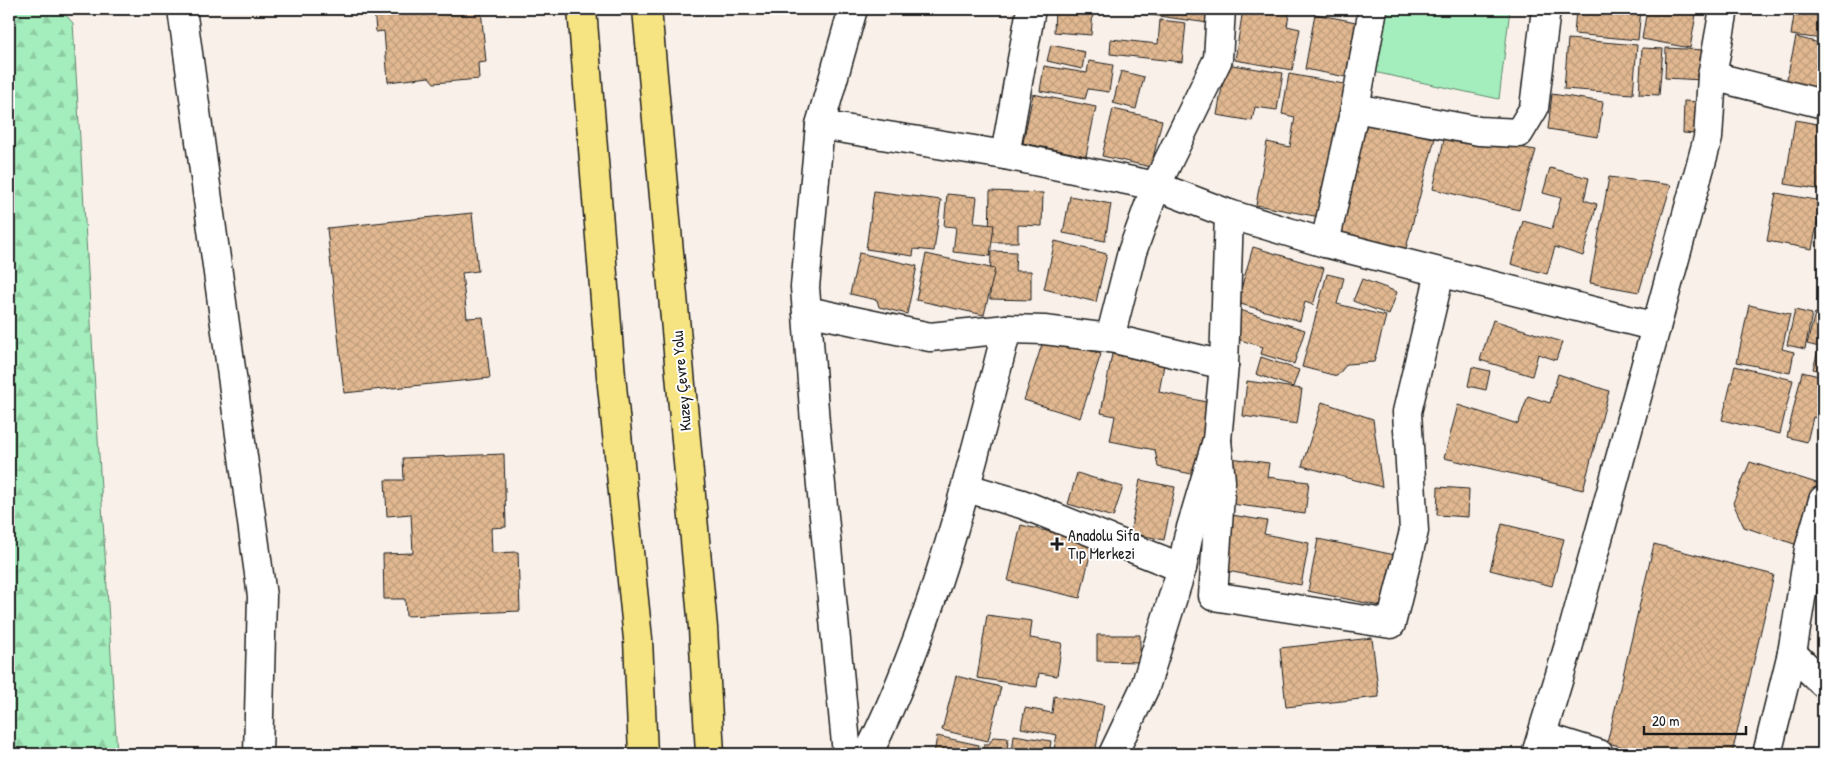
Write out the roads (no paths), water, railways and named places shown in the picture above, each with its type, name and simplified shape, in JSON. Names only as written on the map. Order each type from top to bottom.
[{"type":"main road","points":[[582,9],[611,376],[638,639],[643,754]]},
{"type":"main road","name":"Kuzey Çevre Yolu","points":[[647,9],[703,628],[710,754]]},
{"type":"street","points":[[182,9],[262,596],[258,754]]},
{"type":"street","points":[[847,754],[816,433],[805,286],[820,125],[853,9]]},
{"type":"street","points":[[1005,155],[1031,9]]},
{"type":"street","points":[[1110,338],[1132,252],[1156,186],[1218,59],[1221,9]]},
{"type":"street","points":[[1325,243],[1355,108],[1373,9]]},
{"type":"street","points":[[1355,108],[1479,131],[1519,133],[1534,108],[1546,9]]},
{"type":"street","points":[[1599,754],[1539,745],[1708,138],[1712,76],[1724,9]]},
{"type":"street","points":[[1712,76],[1823,104]]},
{"type":"street","points":[[820,125],[1005,155],[1156,186],[1229,214],[1325,243],[1656,327]]},
{"type":"street","points":[[1229,214],[1224,365],[1217,440],[1221,480],[1213,596],[1391,624],[1414,530],[1407,412],[1440,273]]},
{"type":"street","points":[[807,311],[930,337],[1007,329],[1044,330],[1110,338],[1224,365]]},
{"type":"street","points":[[868,754],[891,708],[945,560],[966,488],[1007,329]]},
{"type":"street","points":[[1113,754],[1145,687],[1182,568],[1188,538],[1217,440]]},
{"type":"street","points":[[966,488],[1022,504],[1182,568]]},
{"type":"street","points":[[1767,754],[1792,653],[1809,549],[1823,500]]},
{"type":"street","points":[[1792,653],[1823,683]]},
{"type":"place","name":"Anadolu Sifa Tıp Merkezi","points":[[1057,544]]}]
